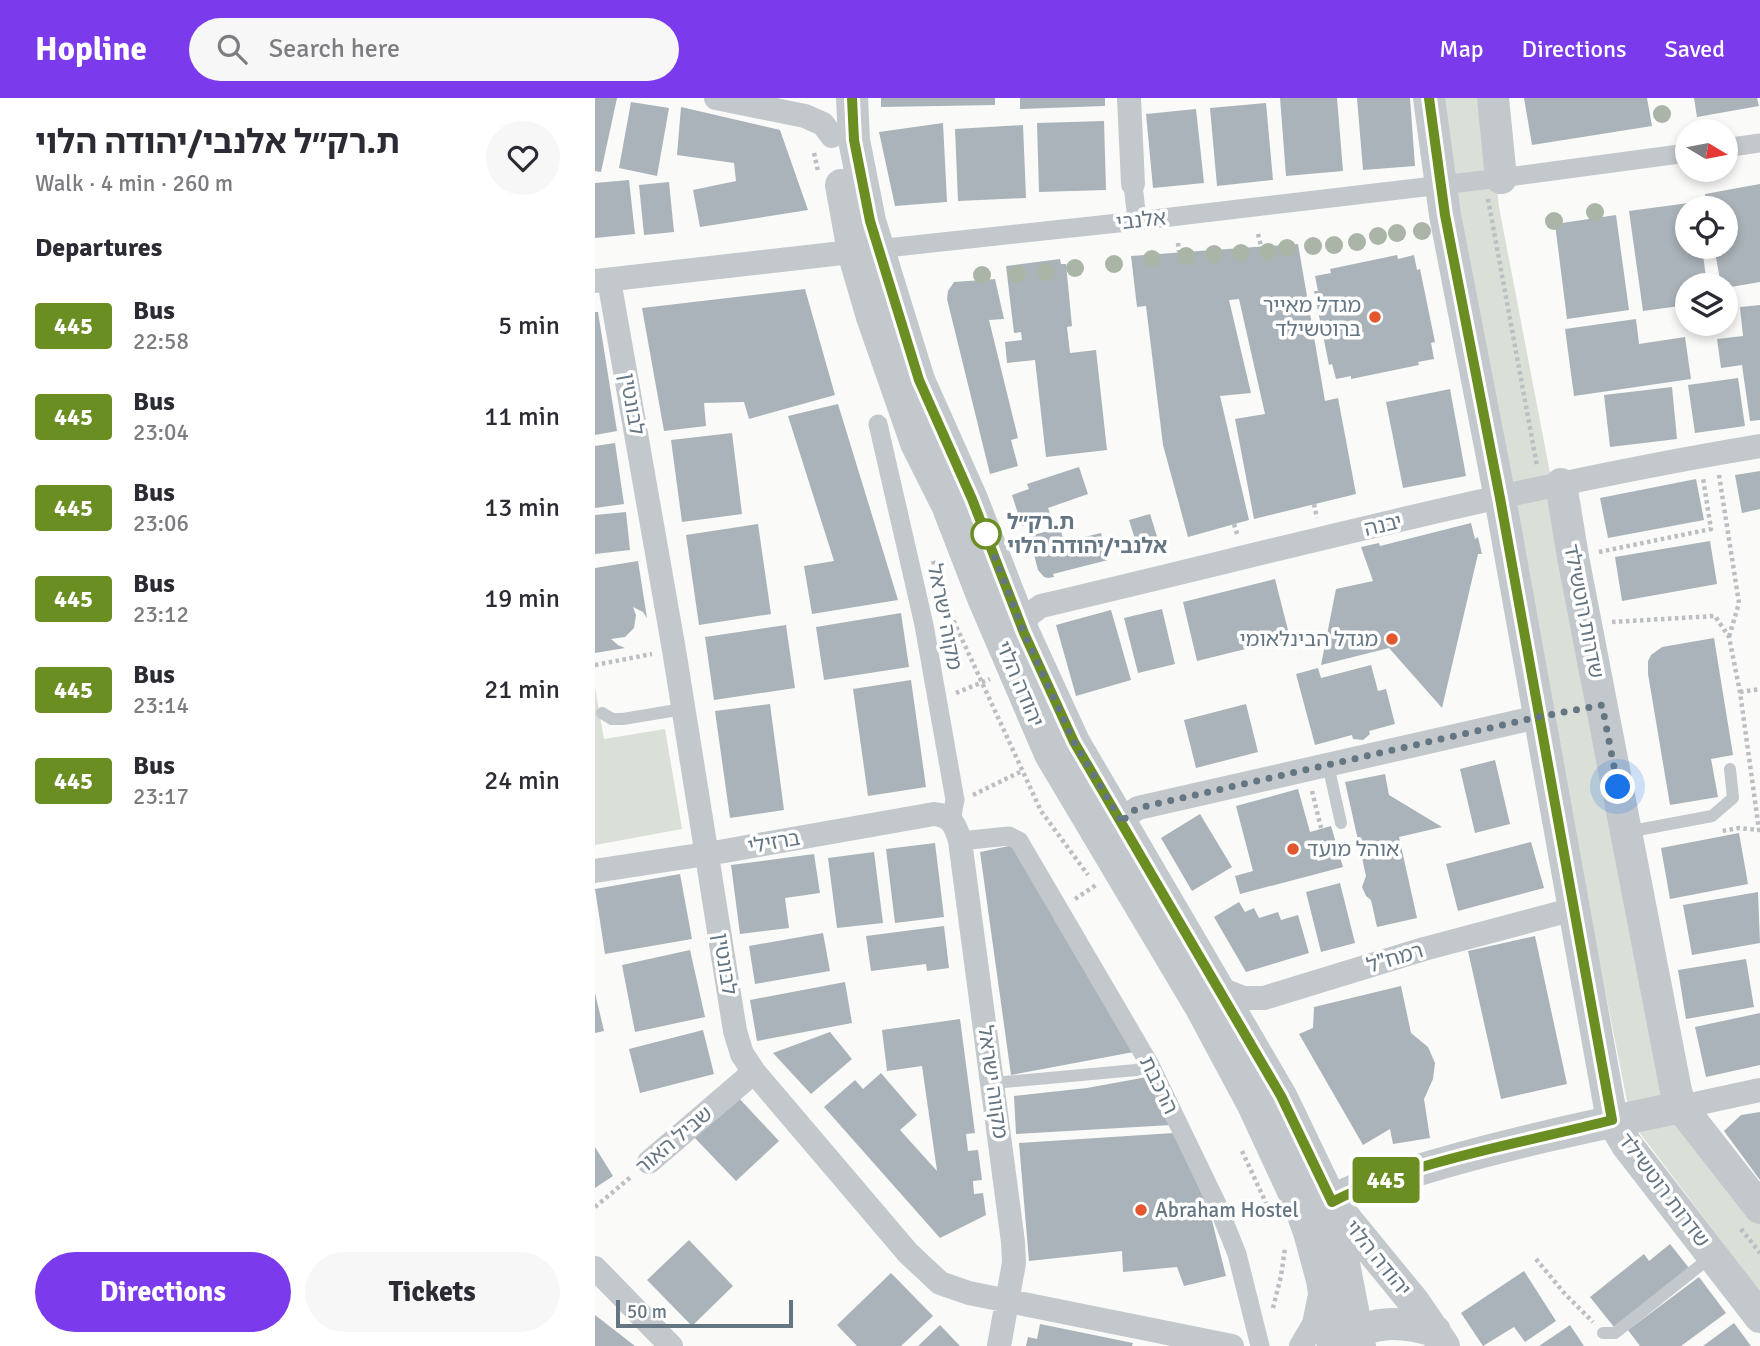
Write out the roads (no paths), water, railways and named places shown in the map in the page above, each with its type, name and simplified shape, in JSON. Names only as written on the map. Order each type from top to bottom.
[{"type":"street","points":[[716,98],[805,116],[823,124],[832,136]]},
{"type":"street","name":"יהודה הלוי","points":[[830,98],[832,136],[865,250],[972,499],[1024,633],[1074,742],[1281,1096],[1332,1202],[1440,1338]]},
{"type":"street","name":"יהודה הלוי","points":[[852,98],[872,317],[916,443],[947,505],[982,598],[1050,754],[1219,1041],[1253,1105],[1309,1231]]},
{"type":"street","points":[[1129,98],[1137,221]]},
{"type":"street","name":"שדרות רוטשילד","points":[[1429,98],[1441,185],[1612,1120],[1627,1145],[1760,1317]]},
{"type":"street","points":[[1493,98],[1501,178]]},
{"type":"street","points":[[1738,146],[1760,143]]},
{"type":"street","name":"אלנבי","points":[[602,280],[1137,221],[1675,155]]},
{"type":"street","name":"לבונטין","points":[[602,280],[674,650],[735,1031],[742,1054],[754,1072],[908,1253],[940,1283],[955,1289],[1232,1346]]},
{"type":"street","name":"מקוה ישראל","points":[[878,424],[924,625],[955,800],[956,831]]},
{"type":"street","name":"יבנה","points":[[1024,633],[1027,616],[1041,606],[1561,484],[1760,446]]},
{"type":"street","name":"שדרות רוטשילד","points":[[1561,484],[1626,832],[1687,1100],[1760,1208]]},
{"type":"street","points":[[1123,824],[1126,816],[1138,808],[1538,717]]},
{"type":"street","name":"ברזילי","points":[[595,871],[934,814],[941,814],[956,831],[1009,836],[1020,841]]},
{"type":"street","name":"מקווה ישראל","points":[[956,831],[1013,1242],[1014,1263],[999,1346]]},
{"type":"street","name":"הרכבת","points":[[1020,841],[1150,1065],[1217,1204],[1237,1254],[1260,1346]]},
{"type":"street","name":"רמח\"ל","points":[[1218,988],[1243,998],[1264,998],[1424,949],[1574,909]]},
{"type":"street","name":"שביל האור","points":[[649,1162],[754,1072]]},
{"type":"street","points":[[1349,1342],[1322,1280],[1309,1231],[1321,1211],[1332,1202],[1371,1184],[1462,1157],[1687,1100],[1760,1090]]},
{"type":"street","points":[[1332,1202],[1349,1342]]},
{"type":"street","points":[[595,1268],[671,1346]]},
{"type":"street","points":[[1301,1346],[1314,1324],[1322,1280]]},
{"type":"street","points":[[1349,1342],[1370,1326],[1394,1324],[1419,1326],[1440,1338]]},
{"type":"lane","points":[[602,713],[612,719],[623,719],[683,709]]},
{"type":"lane","points":[[1317,767],[1341,823]]},
{"type":"lane","points":[[1626,832],[1712,816],[1733,798],[1730,769]]},
{"type":"lane","points":[[993,1083],[1136,1070],[1150,1065]]},
{"type":"lane","points":[[1603,1333],[1615,1333],[1713,1256]]},
{"type":"place","name":"מגדל מאייר ברוטשילד","points":[[1375,317]]},
{"type":"place","name":"ת.רק״ל אלנבי/יהודה הלוי","points":[[986,534]]},
{"type":"place","name":"מגדל הבינלאומי","points":[[1392,639]]},
{"type":"place","name":"אוהל מועד","points":[[1293,849]]},
{"type":"place","name":"Abraham Hostel","points":[[1141,1210]]}]
